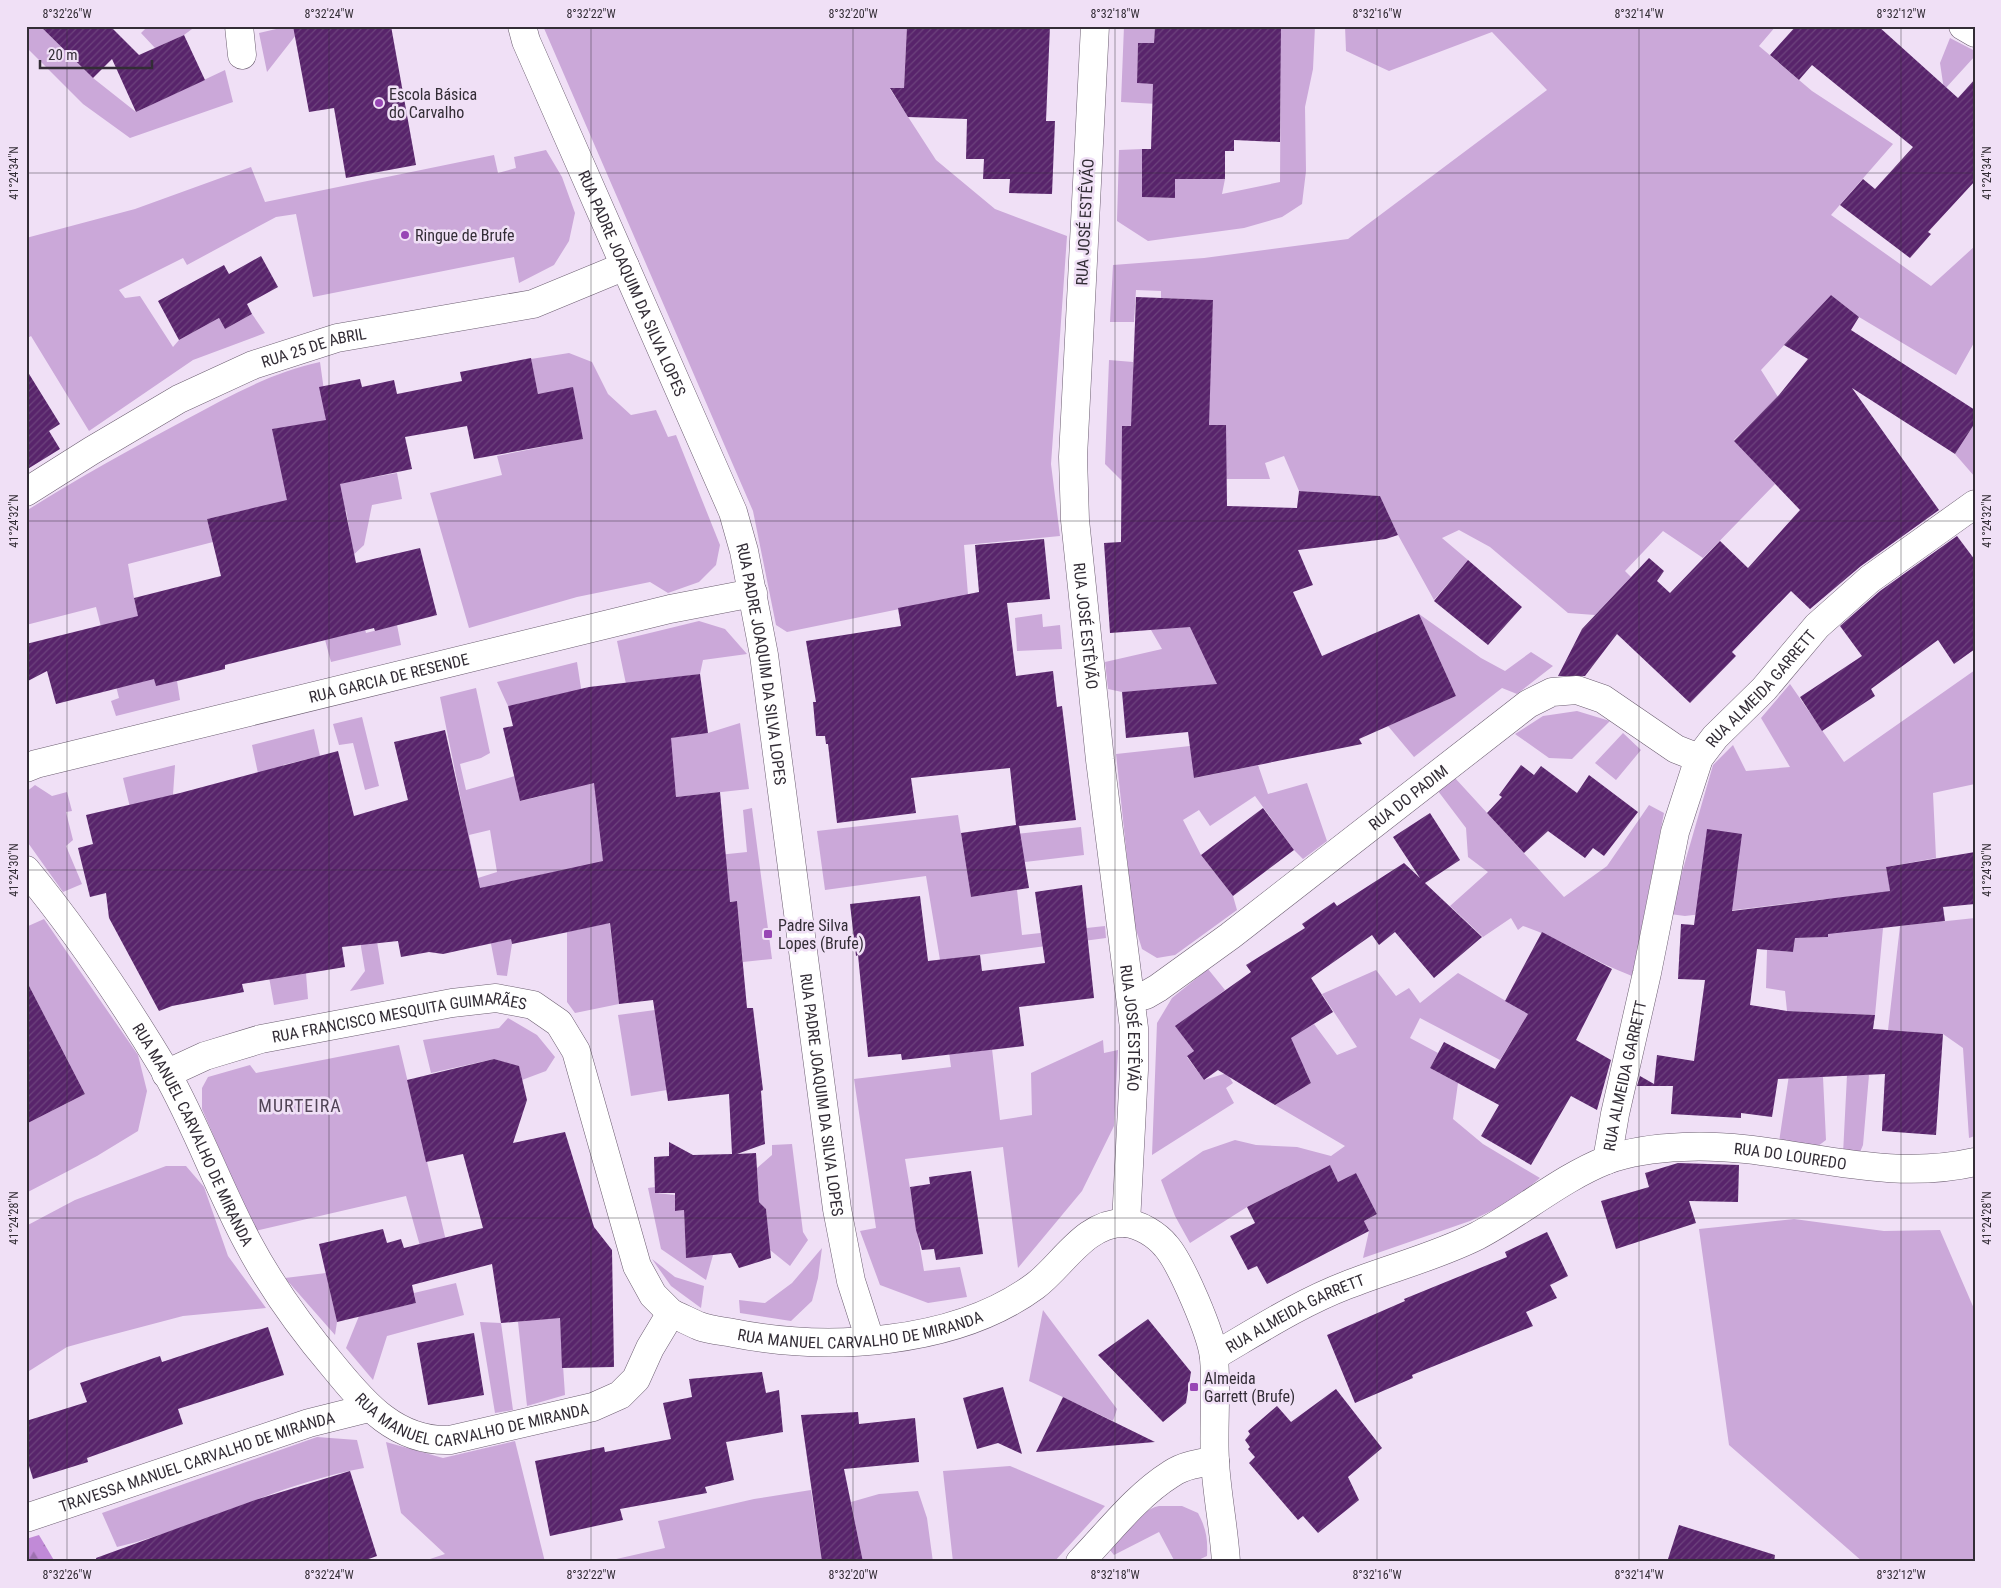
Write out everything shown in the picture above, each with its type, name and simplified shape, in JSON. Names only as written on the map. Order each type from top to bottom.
[{"type":"street","points":[[239,26],[242,55]]},
{"type":"street","name":"RUA PADRE JOAQUIM DA SILVA LOPES","points":[[522,26],[526,41],[733,512],[744,551],[765,664],[837,1209],[851,1281],[870,1340]]},
{"type":"street","name":"RUA JOSÉ ESTÊVÃO","points":[[1094,26],[1073,458],[1076,520],[1100,760],[1131,999],[1134,1070],[1126,1223]]},
{"type":"street","points":[[1962,26],[1975,33]]},
{"type":"street","name":"RUA 25 DE ABRIL","points":[[26,492],[90,451],[179,399],[253,365],[337,338],[533,304],[624,266]]},
{"type":"street","name":"RUA ALMEIDA GARRETT","points":[[1226,1562],[1215,1461],[1214,1356],[1319,1297],[1476,1236],[1582,1172],[1607,1160],[1615,1114],[1647,972],[1675,832],[1699,758],[1715,737],[1764,689],[1816,626],[1870,579],[1975,504]]},
{"type":"street","name":"RUA GARCIA DE RESENDE","points":[[26,768],[670,609],[753,593]]},
{"type":"street","name":"RUA DO PADIM","points":[[1131,999],[1146,995],[1158,988],[1198,959],[1528,704],[1552,692],[1577,690],[1603,699],[1676,750],[1699,758]]},
{"type":"street","name":"RUA MANUEL CARVALHO DE MIRANDA","points":[[26,870],[123,1002],[191,1120],[247,1242],[296,1322],[369,1408],[410,1435],[430,1440],[450,1440],[593,1407],[620,1395],[636,1378],[650,1348],[671,1313],[700,1326],[765,1340],[870,1340],[905,1337],[967,1322],[1006,1304],[1036,1286],[1083,1240],[1105,1227],[1126,1223]]},
{"type":"street","name":"RUA FRANCISCO MESQUITA GUIMARÃES","points":[[166,1074],[205,1056],[261,1039],[452,1003],[496,998],[533,1005],[559,1023],[576,1052],[637,1266],[653,1295],[671,1313]]},
{"type":"street","name":"RUA DO LOUREDO","points":[[1607,1160],[1632,1153],[1658,1149],[1708,1146],[1743,1147],[1859,1167],[1905,1170],[1953,1167],[1975,1162]]},
{"type":"street","points":[[1126,1223],[1145,1229],[1166,1246],[1180,1269],[1200,1313],[1214,1356]]},
{"type":"street","name":"TRAVESSA MANUEL CARVALHO DE MIRANDA","points":[[26,1518],[309,1423],[369,1408]]},
{"type":"street","points":[[1080,1562],[1145,1494],[1172,1473],[1195,1464],[1215,1461]]},
{"type":"shaded area","points":[[26,26],[40,26],[93,78],[136,112],[225,70],[233,102],[130,138],[83,104],[26,47]]},
{"type":"shaded area","points":[[148,26],[196,26],[184,35],[155,48],[141,33]]},
{"type":"shaded area","points":[[289,26],[303,26],[267,72],[259,33]]},
{"type":"shaded area","points":[[543,26],[907,26],[904,88],[890,89],[936,160],[995,209],[1067,236],[1051,464],[1060,536],[964,545],[968,595],[787,632],[776,625],[753,511]]},
{"type":"shaded area","points":[[1124,26],[1155,26],[1154,43],[1138,44],[1137,83],[1242,86],[1248,109],[1121,102]]},
{"type":"shaded area","points":[[1281,26],[1315,26],[1313,69],[1305,107],[1306,171],[1302,204],[1282,217],[1244,228],[1148,241],[1117,221],[1119,150],[1142,149],[1142,197],[1175,198],[1175,179],[1225,179],[1222,194],[1280,182]]},
{"type":"shaded area","points":[[1345,26],[1776,26],[1759,46],[1812,91],[1893,144],[1831,215],[1931,286],[1975,246],[1975,341],[1956,375],[1859,317],[1831,295],[1761,370],[1778,397],[1734,440],[1775,484],[1703,558],[1663,531],[1625,571],[1631,577],[1595,615],[1568,613],[1490,547],[1459,530],[1442,538],[1468,560],[1434,600],[1398,535],[1380,496],[1299,491],[1284,456],[1265,463],[1270,479],[1226,479],[1226,425],[1122,426],[1122,481],[1105,464],[1109,360],[1133,362],[1133,374],[1210,377],[1213,300],[1161,298],[1161,291],[1136,290],[1134,322],[1110,322],[1113,265],[1204,258],[1348,239],[1547,90],[1492,32],[1389,71],[1346,51]]},
{"type":"shaded area","points":[[1950,38],[1975,51],[1975,56],[1944,90],[1940,63]]},
{"type":"shaded area","points":[[546,150],[562,177],[575,213],[569,241],[554,265],[519,283],[514,257],[313,297],[296,214],[276,217],[187,265],[183,258],[119,290],[125,298],[140,296],[173,347],[179,340],[219,318],[225,329],[252,314],[265,333],[193,360],[89,431],[31,336],[26,339],[26,238],[135,209],[251,167],[265,202],[494,155],[498,173],[516,168],[514,157]]},
{"type":"shaded area","points":[[569,353],[592,362],[608,394],[631,415],[656,410],[668,437],[676,435],[720,545],[716,565],[699,582],[668,593],[650,582],[577,597],[469,628],[430,493],[502,475],[497,456],[582,439],[573,388],[538,394],[531,359]]},
{"type":"shaded area","points":[[320,362],[337,484],[397,473],[402,499],[372,505],[364,545],[348,560],[366,633],[397,625],[401,645],[331,662],[301,551],[246,510],[207,519],[213,542],[128,564],[134,598],[156,685],[177,681],[180,700],[116,716],[111,701],[119,698],[96,607],[26,625],[26,511],[105,464],[217,403],[251,386],[302,366]],"holes":[[[346,510],[350,533],[328,540],[322,515]]]},
{"type":"shaded area","points":[[1975,423],[1975,477],[1955,454]]},
{"type":"shaded area","points":[[1042,614],[1043,627],[1060,625],[1062,649],[1017,651],[1015,618]]},
{"type":"shaded area","points":[[1419,614],[1481,658],[1505,671],[1531,652],[1553,666],[1517,694],[1502,688],[1414,757],[1388,726],[1456,696]]},
{"type":"shaded area","points":[[699,621],[725,629],[747,654],[703,660],[700,674],[626,684],[617,641]]},
{"type":"shaded area","points":[[1188,621],[1260,666],[1214,688],[1122,692],[1108,689],[1105,662],[1162,649],[1151,630]]},
{"type":"shaded area","points":[[577,662],[595,779],[667,738],[708,733],[740,723],[749,789],[676,797],[675,787],[662,788],[651,862],[747,852],[743,810],[752,808],[772,959],[743,962],[737,901],[653,909],[577,867],[499,884],[512,944],[507,976],[497,975],[481,892],[422,845],[468,835],[440,697],[476,688],[490,753],[481,758],[460,764],[466,790],[515,776],[521,801],[546,795],[545,785],[562,694],[508,706],[497,682]],"holes":[[[490,830],[497,872],[478,878],[469,835]]]},
{"type":"shaded area","points":[[1975,670],[1975,784],[1933,793],[1936,858],[1886,867],[1890,891],[1881,893],[1883,928],[1875,1015],[1787,1011],[1785,991],[1766,988],[1767,950],[1793,952],[1795,938],[1828,937],[1826,899],[1685,916],[1670,914],[1713,765],[1733,745],[1746,771],[1790,767],[1761,718],[1790,684],[1844,762]]},
{"type":"shaded area","points":[[1577,711],[1610,721],[1572,759],[1549,758],[1515,734],[1543,716]]},
{"type":"shaded area","points":[[362,717],[379,786],[365,790],[353,743],[339,745],[333,724]]},
{"type":"shaded area","points":[[314,729],[320,756],[283,765],[295,819],[262,792],[252,745]]},
{"type":"shaded area","points":[[1623,733],[1641,750],[1616,780],[1595,763]]},
{"type":"shaded area","points":[[1190,746],[1195,778],[1258,765],[1268,794],[1307,783],[1327,841],[1303,859],[1294,850],[1255,796],[1210,826],[1199,810],[1183,820],[1201,855],[1233,896],[1237,910],[1175,955],[1157,958],[1142,949],[1134,923],[1116,754]]},
{"type":"shaded area","points":[[175,765],[173,795],[137,837],[123,778]]},
{"type":"shaded area","points":[[1455,778],[1564,897],[1607,866],[1649,805],[1664,813],[1632,976],[1537,931],[1523,926],[1518,930],[1511,918],[1483,937],[1450,906],[1488,872],[1468,857],[1466,828],[1438,791]]},
{"type":"shaded area","points":[[35,785],[52,796],[67,792],[72,811],[66,812],[73,840],[66,846],[82,884],[63,892],[26,840],[26,792]]},
{"type":"shaded area","points":[[958,815],[971,897],[1017,890],[1022,935],[1105,926],[1106,938],[940,960],[926,876],[825,890],[817,831]]},
{"type":"shaded area","points":[[1081,827],[1084,855],[1025,862],[1006,835]]},
{"type":"shaded area","points":[[253,887],[306,973],[308,999],[274,1005]]},
{"type":"shaded area","points":[[370,899],[384,984],[350,991],[365,971],[354,905]]},
{"type":"shaded area","points":[[609,917],[619,1004],[575,1013],[567,1002],[567,932],[589,927]]},
{"type":"shaded area","points":[[1975,918],[1975,1136],[1969,1138],[1963,1048],[1943,1034],[1888,1030],[1900,926]]},
{"type":"shaded area","points":[[44,919],[138,1055],[147,1091],[138,1131],[97,1156],[26,1193],[26,1124],[85,1094],[26,980],[26,927]]},
{"type":"shaded area","points":[[1208,969],[1225,990],[1176,1027],[1194,1051],[1187,1057],[1204,1080],[1227,1073],[1233,1083],[1226,1088],[1234,1103],[1152,1155],[1157,1023],[1172,998]]},
{"type":"shaded area","points":[[1376,970],[1396,996],[1409,988],[1420,1003],[1458,973],[1528,1014],[1500,1060],[1420,1018],[1410,1038],[1438,1053],[1430,1068],[1458,1083],[1453,1119],[1483,1144],[1540,1178],[1512,1201],[1470,1221],[1363,1258],[1369,1231],[1364,1221],[1377,1214],[1356,1173],[1338,1182],[1330,1165],[1247,1207],[1190,1243],[1175,1216],[1161,1180],[1203,1151],[1235,1140],[1256,1145],[1297,1147],[1331,1156],[1345,1146],[1275,1105],[1311,1083],[1305,1069],[1279,1043],[1314,1024],[1337,1055],[1357,1047],[1322,994]]},
{"type":"shaded area","points":[[655,1010],[667,1090],[631,1096],[618,1015]]},
{"type":"shaded area","points":[[944,1015],[991,1040],[1000,1120],[1032,1115],[1031,1073],[1103,1040],[1104,1053],[1118,1050],[1114,1126],[1082,1191],[1018,1268],[1003,1147],[905,1159],[924,1271],[960,1267],[967,1297],[928,1303],[880,1285],[860,1231],[876,1228],[854,1079],[951,1067]]},
{"type":"shaded area","points":[[508,1018],[537,1035],[555,1057],[546,1071],[522,1080],[519,1067],[494,1059],[431,1073],[423,1040],[499,1028]]},
{"type":"shaded area","points":[[399,1045],[454,1274],[429,1278],[406,1196],[255,1231],[202,1109],[202,1088],[208,1077],[250,1065],[256,1073]]},
{"type":"shaded area","points":[[1789,1075],[1823,1077],[1826,1140],[1814,1149],[1779,1142]]},
{"type":"shaded area","points":[[1847,1075],[1869,1075],[1863,1145],[1858,1157],[1843,1154]]},
{"type":"shaded area","points":[[792,1144],[803,1232],[808,1240],[790,1266],[770,1250],[766,1209],[759,1202],[757,1168],[772,1155],[772,1145]]},
{"type":"shaded area","points":[[166,1166],[186,1166],[204,1187],[228,1256],[266,1308],[183,1316],[92,1340],[67,1347],[26,1373],[26,1226],[75,1200]]},
{"type":"shaded area","points":[[655,1187],[656,1193],[675,1195],[676,1211],[684,1210],[686,1257],[713,1255],[706,1280],[661,1249],[648,1188]]},
{"type":"shaded area","points":[[1794,1219],[1884,1231],[1940,1230],[1975,1311],[1975,1562],[1863,1562],[1729,1445],[1699,1229]]},
{"type":"shaded area","points":[[603,1238],[601,1266],[559,1306],[565,1395],[527,1406],[518,1322],[524,1321],[518,1258]]},
{"type":"shaded area","points":[[822,1248],[818,1278],[812,1301],[791,1321],[740,1313],[739,1300],[765,1303],[792,1283]]},
{"type":"shaded area","points":[[652,1259],[675,1277],[704,1286],[701,1308],[671,1286]]},
{"type":"shaded area","points":[[326,1273],[337,1322],[335,1335],[285,1278]]},
{"type":"shaded area","points":[[456,1283],[464,1315],[387,1336],[373,1380],[346,1348],[359,1316],[416,1303],[414,1293]]},
{"type":"shaded area","points":[[1043,1310],[1117,1409],[1113,1421],[1029,1381]]},
{"type":"shaded area","points":[[480,1322],[501,1323],[513,1410],[495,1413]]},
{"type":"shaded area","points":[[317,1437],[357,1440],[364,1468],[301,1484],[179,1528],[117,1547],[102,1513]]},
{"type":"shaded area","points":[[515,1441],[545,1562],[421,1562],[445,1554],[401,1513],[386,1442],[443,1458]]},
{"type":"shaded area","points":[[1010,1466],[1105,1506],[1054,1562],[953,1562],[943,1471]]},
{"type":"shaded area","points":[[811,1490],[822,1562],[603,1562],[665,1548],[658,1521],[754,1499]]},
{"type":"shaded area","points":[[918,1491],[927,1518],[933,1562],[850,1562],[862,1558],[851,1502],[879,1494]]},
{"type":"shaded area","points":[[1159,1506],[1182,1506],[1198,1513],[1206,1534],[1207,1556],[1194,1562],[1175,1562],[1159,1532],[1114,1555],[1110,1550],[1132,1524],[1145,1512]]},
{"type":"green space","points":[[39,1535],[55,1562],[26,1562],[26,1539]]},
{"type":"building","points":[[40,26],[110,26],[139,55],[184,35],[205,80],[136,112],[112,59],[93,78]]},
{"type":"building","points":[[293,26],[391,26],[416,165],[346,178],[334,108],[309,112]]},
{"type":"building","points":[[907,26],[1050,26],[1046,121],[1055,121],[1052,194],[1009,193],[1010,179],[983,179],[984,159],[966,159],[967,119],[908,117],[890,88],[904,88]]},
{"type":"building","points":[[1155,26],[1281,26],[1280,142],[1234,140],[1234,151],[1225,151],[1225,179],[1175,179],[1175,198],[1142,197],[1142,149],[1151,149],[1153,84],[1137,83],[1138,43],[1154,43]]},
{"type":"building","points":[[1796,26],[1878,26],[1958,98],[1975,79],[1975,181],[1928,232],[1931,234],[1910,258],[1840,205],[1863,179],[1875,189],[1913,147],[1812,65],[1799,80],[1770,55]]},
{"type":"building","points":[[261,256],[278,287],[247,304],[252,314],[225,329],[219,318],[179,340],[158,301],[224,265],[229,274]]},
{"type":"building","points":[[1831,295],[1859,317],[1851,330],[1975,410],[1975,423],[1955,454],[1852,388],[1939,510],[1861,566],[1810,609],[1791,591],[1732,652],[1736,656],[1690,703],[1617,634],[1585,676],[1558,676],[1582,629],[1649,558],[1664,571],[1657,581],[1670,593],[1720,541],[1748,568],[1800,510],[1734,441],[1779,395],[1808,359],[1784,345]]},
{"type":"building","points":[[1136,297],[1213,300],[1209,425],[1226,425],[1227,506],[1297,508],[1299,491],[1380,496],[1398,535],[1386,539],[1298,550],[1313,585],[1293,592],[1322,656],[1419,614],[1456,696],[1359,739],[1362,744],[1194,778],[1188,732],[1126,738],[1122,692],[1217,684],[1190,627],[1110,633],[1104,543],[1121,542],[1122,426],[1131,426]]},
{"type":"building","points":[[531,358],[538,394],[573,387],[583,439],[474,459],[467,426],[405,437],[412,469],[340,484],[356,563],[420,548],[437,615],[375,631],[374,628],[225,665],[225,669],[156,686],[154,679],[56,704],[47,671],[26,682],[26,644],[138,616],[134,598],[221,576],[207,519],[287,500],[272,429],[326,420],[319,387],[360,379],[362,387],[394,380],[397,394],[462,381],[460,372]]},
{"type":"building","points":[[26,369],[60,424],[49,431],[60,449],[26,470]]},
{"type":"building","points":[[1957,536],[1975,560],[1975,649],[1954,664],[1938,640],[1871,689],[1875,696],[1822,731],[1800,697],[1862,656],[1840,626],[1880,591]]},
{"type":"building","points":[[1044,539],[1050,599],[1007,603],[1016,676],[1053,671],[1057,707],[1062,706],[1076,820],[1019,826],[1029,888],[971,897],[961,833],[1016,825],[1010,768],[911,778],[916,813],[837,823],[828,744],[826,744],[825,736],[816,736],[813,702],[816,702],[806,641],[901,626],[898,608],[979,592],[975,545]]},
{"type":"building","points":[[1468,560],[1522,607],[1488,645],[1434,601]]},
{"type":"building","points":[[700,674],[708,733],[671,738],[676,797],[720,792],[730,902],[737,901],[747,1008],[753,1008],[763,1090],[761,1091],[765,1144],[737,1154],[756,1153],[759,1202],[766,1209],[771,1258],[739,1268],[731,1253],[686,1258],[684,1210],[675,1211],[675,1193],[655,1193],[654,1157],[669,1156],[669,1142],[693,1155],[732,1154],[729,1094],[668,1101],[653,1000],[619,1004],[610,923],[512,944],[511,939],[443,954],[429,952],[401,957],[398,941],[342,947],[345,967],[242,984],[244,992],[172,1006],[159,1011],[109,918],[106,893],[90,897],[78,848],[93,844],[86,815],[180,793],[338,751],[354,816],[408,800],[394,742],[445,730],[480,888],[603,861],[594,783],[520,801],[503,728],[513,726],[508,706],[589,687]]},
{"type":"building","points":[[1521,765],[1534,775],[1541,766],[1577,793],[1589,775],[1638,812],[1604,856],[1593,848],[1585,858],[1548,831],[1524,853],[1487,813],[1502,797],[1499,795]]},
{"type":"building","points":[[1263,808],[1294,850],[1233,896],[1201,855]]},
{"type":"building","points":[[1430,813],[1460,860],[1425,883],[1482,937],[1434,978],[1395,932],[1379,945],[1372,935],[1311,978],[1333,1012],[1291,1038],[1311,1083],[1275,1105],[1218,1070],[1204,1080],[1187,1056],[1194,1051],[1175,1026],[1251,972],[1246,965],[1305,928],[1302,924],[1334,902],[1337,906],[1404,863],[1420,878],[1393,837]]},
{"type":"building","points":[[1707,829],[1742,834],[1732,911],[1890,891],[1886,867],[1975,852],[1975,904],[1943,907],[1945,921],[1828,934],[1828,937],[1795,938],[1793,952],[1757,949],[1750,1005],[1787,1011],[1875,1015],[1873,1029],[1943,1034],[1936,1135],[1882,1131],[1885,1074],[1778,1079],[1772,1117],[1741,1113],[1741,1118],[1671,1114],[1673,1086],[1637,1086],[1640,1076],[1654,1084],[1657,1055],[1694,1061],[1705,980],[1678,979],[1681,924],[1694,925]]},
{"type":"building","points":[[1082,885],[1094,998],[1019,1007],[1024,1046],[902,1060],[901,1054],[868,1057],[858,955],[856,956],[850,904],[920,896],[928,961],[980,955],[982,971],[1045,963],[1035,892]]},
{"type":"building","points":[[1542,932],[1612,969],[1576,1040],[1611,1060],[1597,1110],[1571,1096],[1531,1165],[1481,1136],[1499,1105],[1430,1068],[1444,1042],[1495,1069],[1528,1014],[1505,1001]]},
{"type":"building","points":[[26,980],[85,1094],[26,1124]]},
{"type":"building","points":[[494,1059],[519,1066],[527,1100],[513,1143],[565,1132],[594,1227],[612,1250],[614,1367],[562,1368],[560,1318],[501,1323],[492,1264],[412,1285],[416,1303],[337,1322],[319,1244],[383,1229],[387,1243],[401,1239],[404,1248],[483,1228],[463,1154],[426,1162],[407,1080]]},
{"type":"building","points":[[1678,1163],[1739,1165],[1738,1202],[1689,1201],[1696,1223],[1616,1249],[1601,1201],[1649,1187],[1645,1173]]},
{"type":"building","points":[[1330,1165],[1338,1182],[1356,1173],[1377,1214],[1364,1221],[1369,1231],[1267,1284],[1257,1266],[1248,1270],[1230,1236],[1255,1223],[1247,1207]]},
{"type":"building","points":[[971,1171],[983,1254],[936,1260],[934,1249],[922,1250],[916,1230],[910,1187],[930,1184],[929,1177]]},
{"type":"building","points":[[1547,1232],[1568,1276],[1550,1285],[1557,1298],[1526,1312],[1533,1326],[1412,1375],[1413,1378],[1355,1403],[1327,1335],[1405,1301],[1404,1299],[1507,1257],[1505,1252]]},
{"type":"building","points":[[1148,1319],[1191,1372],[1186,1403],[1163,1422],[1098,1355]]},
{"type":"building","points":[[268,1327],[284,1375],[178,1409],[183,1424],[87,1458],[88,1462],[33,1479],[26,1456],[26,1421],[87,1402],[80,1383],[160,1356],[162,1362]]},
{"type":"building","points":[[474,1333],[484,1395],[428,1405],[417,1343]]},
{"type":"building","points":[[762,1372],[766,1393],[779,1390],[783,1432],[726,1442],[734,1480],[705,1487],[707,1493],[620,1509],[623,1520],[550,1536],[535,1461],[604,1447],[605,1452],[671,1439],[663,1403],[692,1397],[689,1379]]},
{"type":"building","points":[[1003,1387],[1022,1454],[998,1443],[977,1449],[963,1398]]},
{"type":"building","points":[[1336,1389],[1382,1448],[1348,1477],[1359,1500],[1318,1533],[1303,1516],[1298,1520],[1249,1463],[1255,1457],[1248,1449],[1250,1447],[1245,1440],[1250,1434],[1248,1431],[1277,1406],[1291,1422]]},
{"type":"building","points":[[1063,1397],[1155,1442],[1036,1452]]},
{"type":"building","points":[[858,1412],[859,1424],[915,1418],[919,1462],[844,1469],[863,1562],[822,1562],[801,1415]]},
{"type":"building","points":[[350,1471],[377,1556],[360,1562],[97,1562],[96,1558],[255,1500]]},
{"type":"building","points":[[1679,1525],[1775,1555],[1774,1562],[1667,1562]]},
{"type":"place","name":"Escola Básica do Carvalho","points":[[379,103]]},
{"type":"place","name":"Ringue de Brufe","points":[[405,235]]},
{"type":"place","name":"Padre Silva Lopes (Brufe)","points":[[768,934]]},
{"type":"place","name":"Almeida Garrett (Brufe)","points":[[1194,1387]]},
{"type":"district","name":"MURTEIRA","points":[[300,1105]]}]
